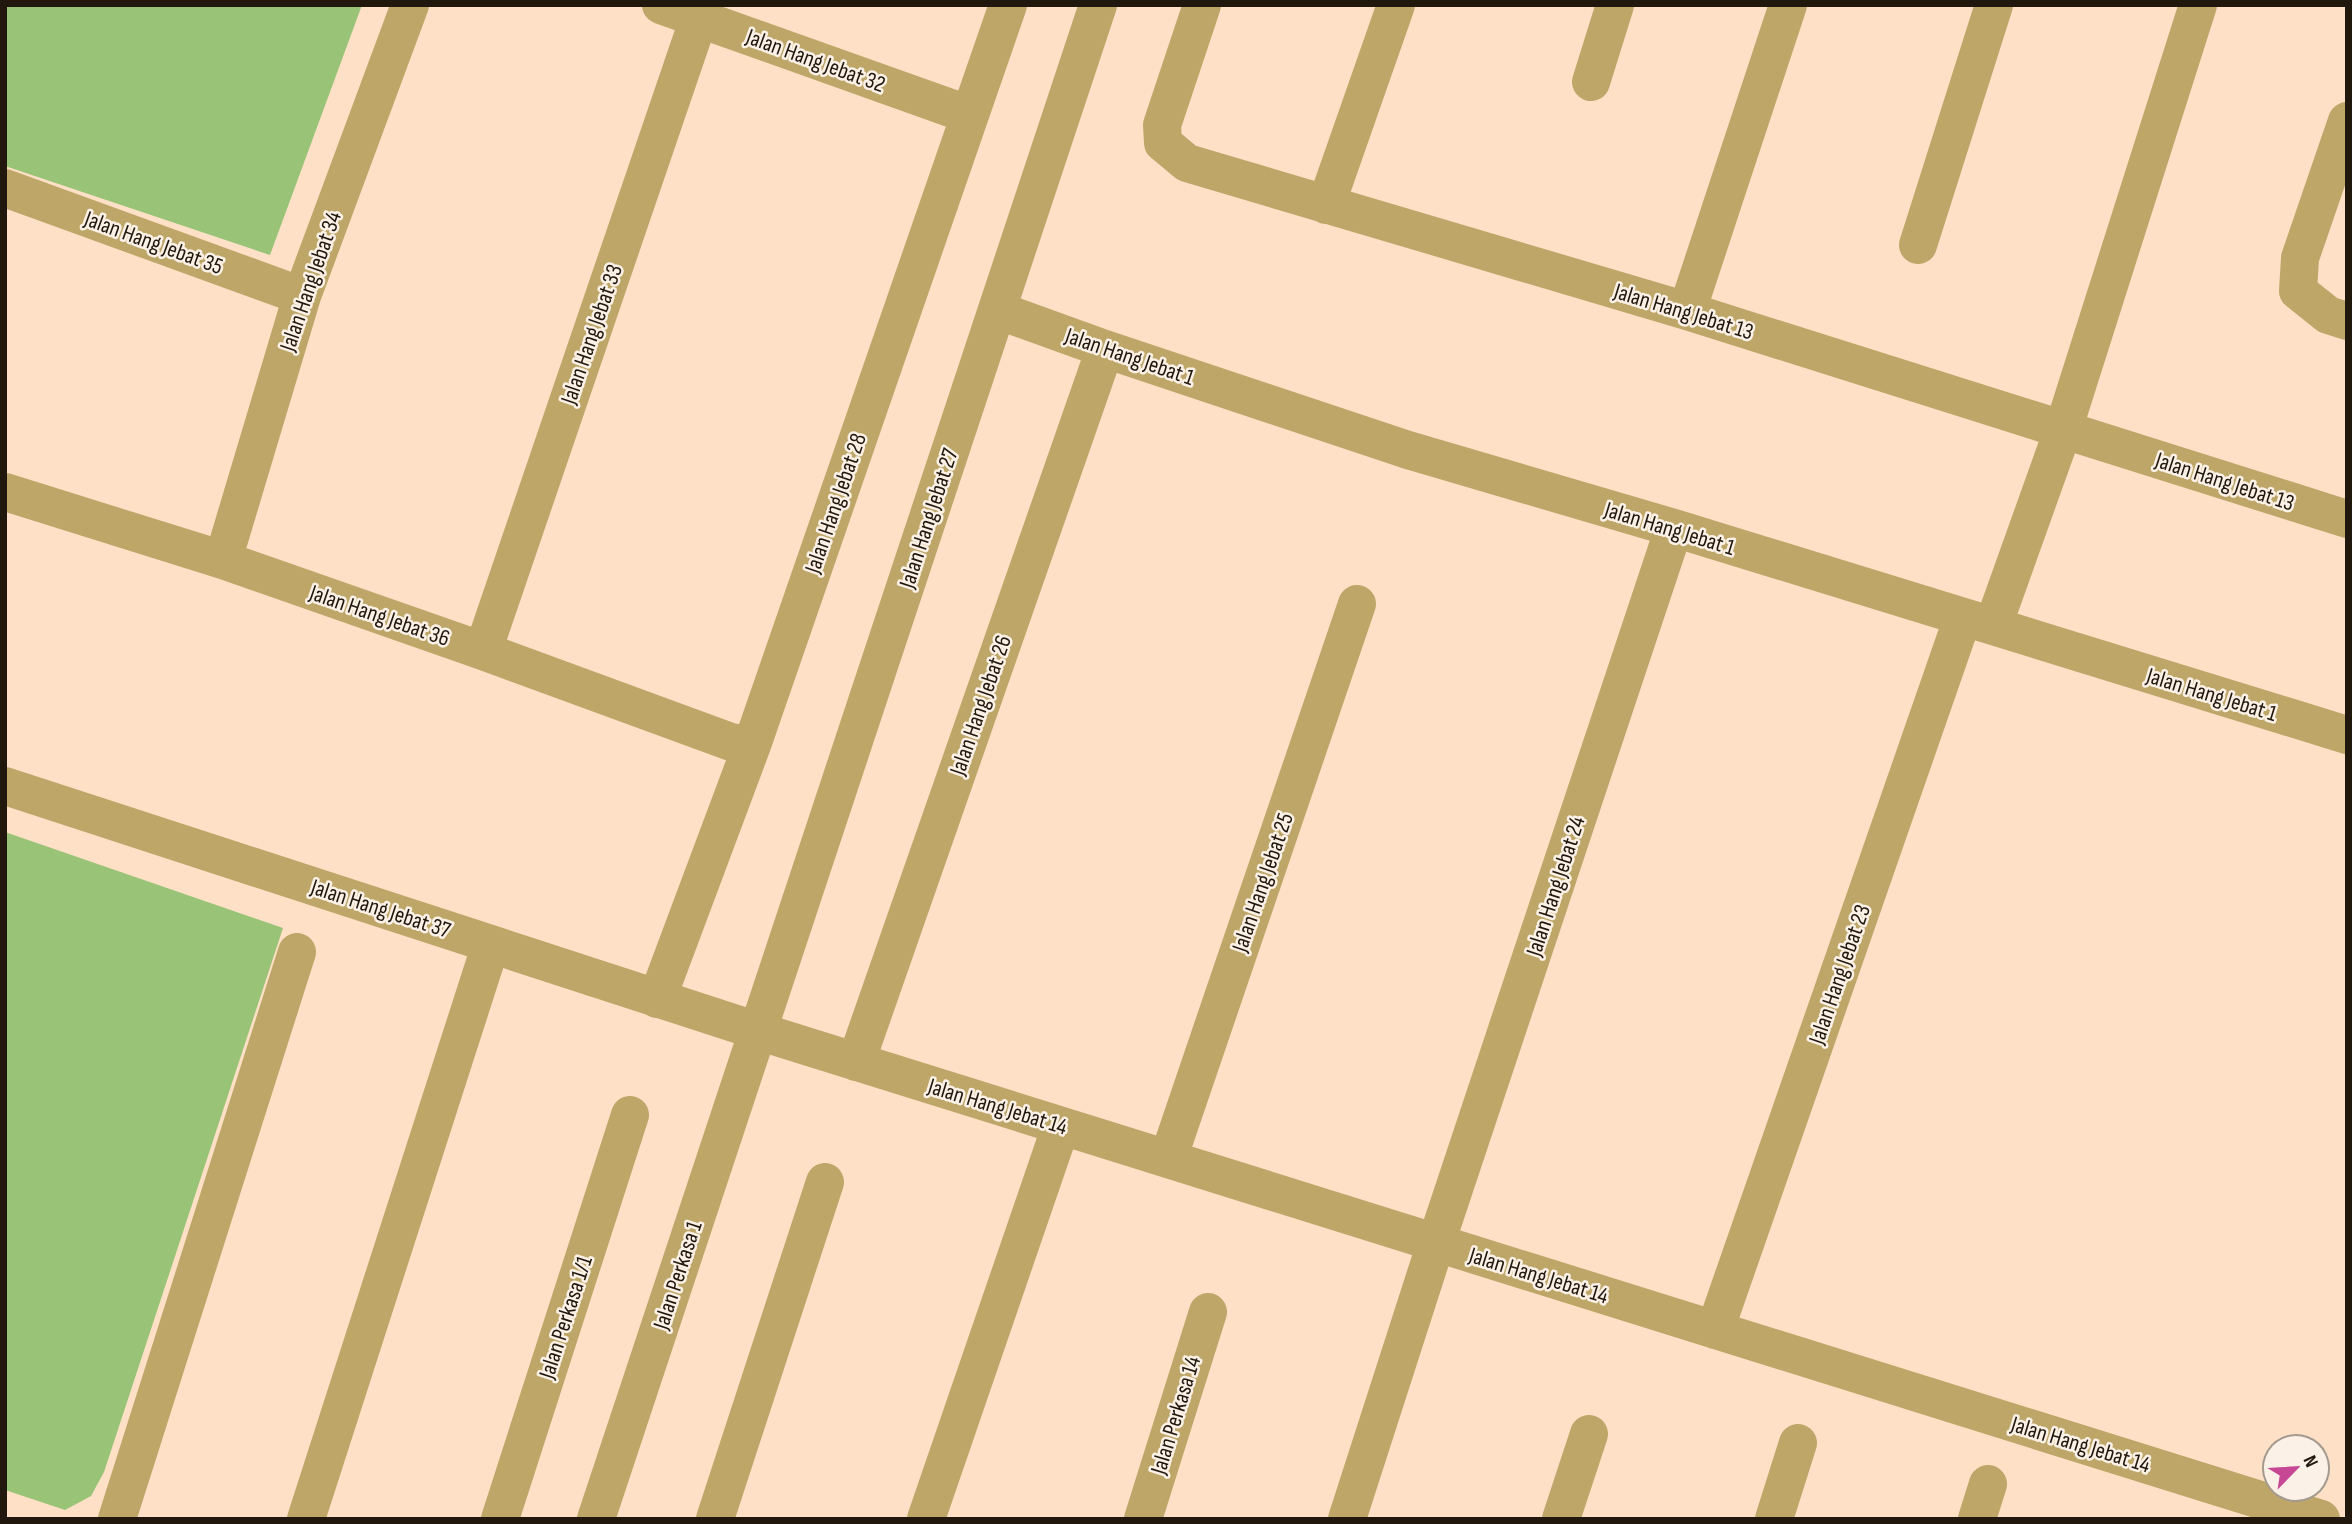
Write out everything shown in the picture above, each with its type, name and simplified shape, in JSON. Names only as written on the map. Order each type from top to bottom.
[{"type":"street","name":"Jalan Hang Jebat 34","points":[[223,560],[302,296],[410,5]]},
{"type":"street","name":"Jalan Hang Jebat 32","points":[[661,5],[970,115]]},
{"type":"street","name":"Jalan Hang Jebat 28","points":[[657,999],[751,745],[1008,5]]},
{"type":"street","name":"Jalan Hang Jebat 27","points":[[758,1031],[1098,5]]},
{"type":"street","name":"Jalan Hang Jebat 13","points":[[1202,5],[1162,125],[1163,143],[1187,163],[1687,312],[2347,519]]},
{"type":"street","points":[[1326,205],[1396,5]]},
{"type":"street","points":[[1591,82],[1615,5]]},
{"type":"street","points":[[1687,312],[1787,5]]},
{"type":"street","points":[[1918,245],[1994,5]]},
{"type":"street","name":"Jalan Hang Jebat 23","points":[[1715,1330],[1978,621],[2063,430],[2198,5]]},
{"type":"street","name":"Jalan Hang Jebat 33","points":[[483,650],[699,18]]},
{"type":"street","points":[[2347,121],[2300,258],[2298,291],[2328,315],[2347,321]]},
{"type":"street","name":"Jalan Hang Jebat 35","points":[[5,188],[302,296]]},
{"type":"street","name":"Jalan Hang Jebat 1","points":[[997,310],[1408,450],[1674,528],[2347,735]]},
{"type":"street","name":"Jalan Hang Jebat 26","points":[[856,1062],[1105,349]]},
{"type":"street","name":"Jalan Hang Jebat 36","points":[[5,492],[223,560],[483,650],[731,741],[751,745]]},
{"type":"street","name":"Jalan Hang Jebat 24","points":[[1346,1519],[1674,528]]},
{"type":"street","name":"Jalan Hang Jebat 25","points":[[1168,1159],[1357,604]]},
{"type":"street","name":"Jalan Hang Jebat 37","points":[[5,786],[758,1031]]},
{"type":"street","points":[[306,1519],[491,944]]},
{"type":"street","points":[[117,1519],[297,952]]},
{"type":"street","name":"Jalan Hang Jebat 14","points":[[758,1031],[2321,1519]]},
{"type":"street","name":"Jalan Perkasa 1","points":[[596,1519],[758,1031]]},
{"type":"street","name":"Jalan Perkasa 1/1","points":[[500,1519],[630,1115]]},
{"type":"street","points":[[926,1519],[1061,1126]]},
{"type":"street","points":[[715,1519],[825,1182]]},
{"type":"street","name":"Jalan Perkasa 14","points":[[1143,1519],[1208,1312]]},
{"type":"street","points":[[1561,1519],[1589,1434]]},
{"type":"street","points":[[1774,1519],[1798,1443]]},
{"type":"green space","points":[[5,5],[362,5],[270,255],[5,166]]},
{"type":"green space","points":[[5,832],[283,928],[104,1472],[91,1496],[65,1510],[5,1490]]}]
